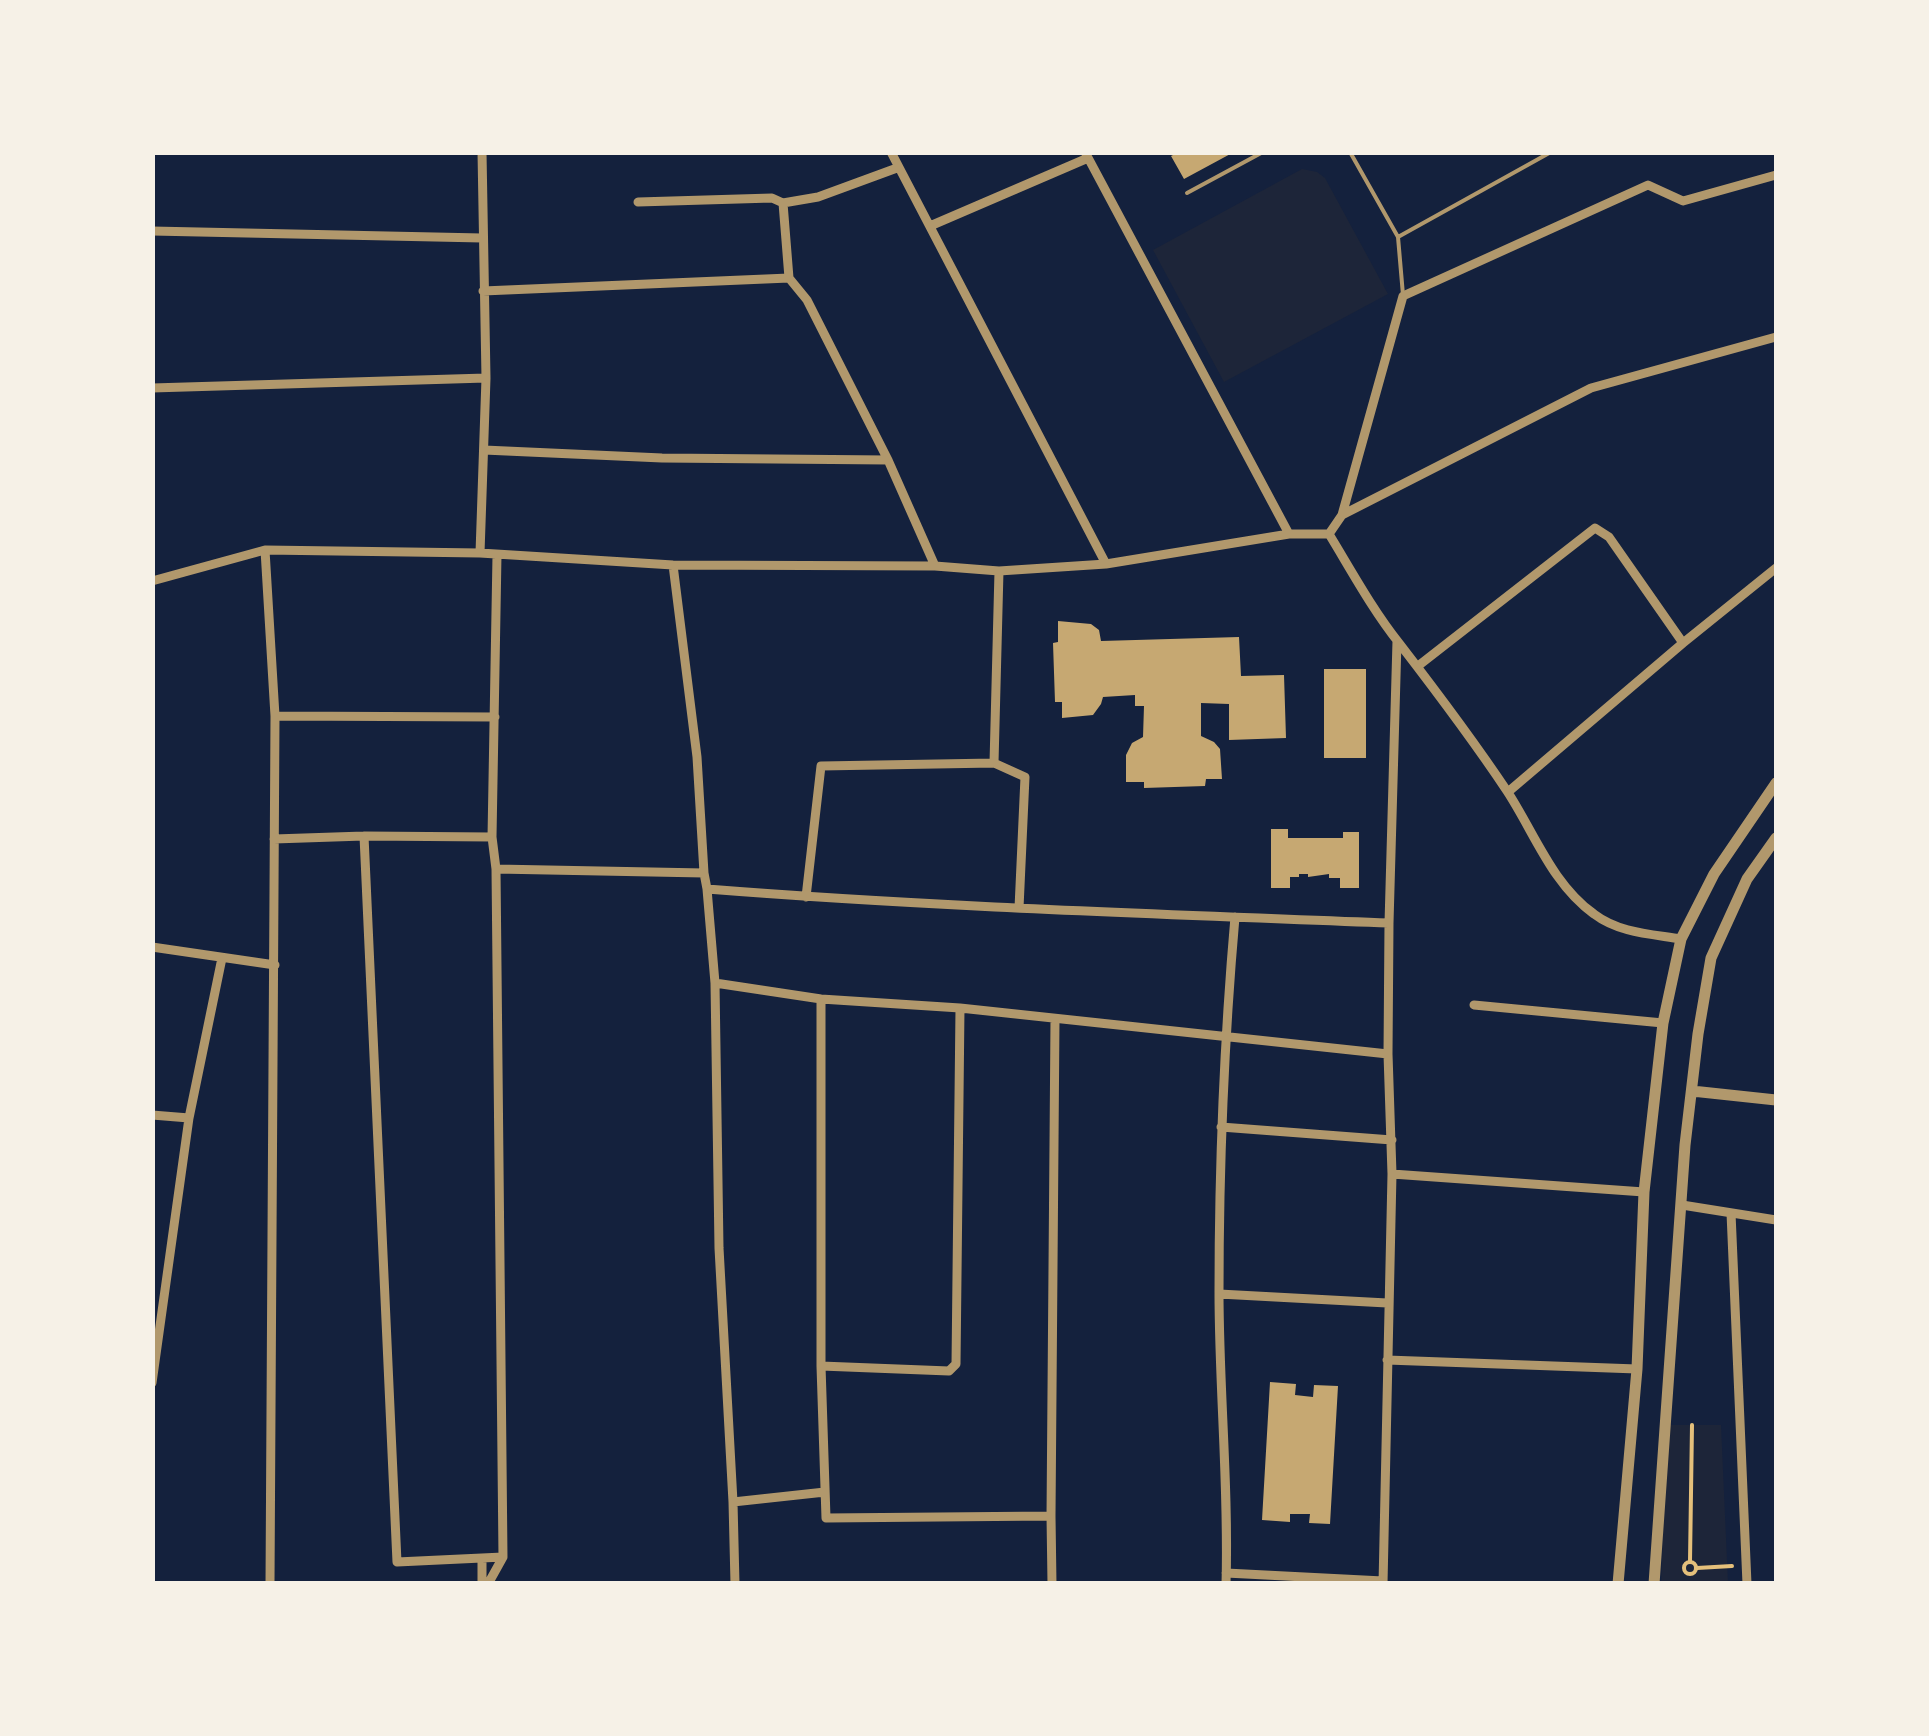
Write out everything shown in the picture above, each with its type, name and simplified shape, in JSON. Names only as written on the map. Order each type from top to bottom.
[{"type":"street","points":[[480,553],[486,378],[482,152]]},
{"type":"street","points":[[890,152],[1106,564]]},
{"type":"street","points":[[930,226],[1087,155],[1288,534]]},
{"type":"street","points":[[638,202],[772,198],[783,203],[818,197],[897,168]]},
{"type":"street","points":[[1329,534],[1342,515],[1404,296],[1648,185],[1683,201],[1776,174]]},
{"type":"street","points":[[783,203],[789,278],[807,300],[888,460],[935,566]]},
{"type":"street","points":[[152,231],[482,238]]},
{"type":"street","points":[[484,292],[789,278]]},
{"type":"street","points":[[1342,515],[1591,388],[1776,336]]},
{"type":"street","points":[[152,388],[486,378]]},
{"type":"street","points":[[484,450],[662,458],[888,460]]},
{"type":"street","points":[[1418,666],[1594,528],[1609,537],[1683,643]]},
{"type":"street","points":[[152,581],[265,550],[480,553],[672,565],[935,566],[999,570],[1106,564],[1288,534],[1329,534]]},
{"type":"street","points":[[1329,534],[1397,641],[1508,792],[1555,873],[1572,894],[1611,926],[1681,939]]},
{"type":"street","points":[[265,550],[275,716],[270,1584]]},
{"type":"street","points":[[485,1584],[503,1557],[496,869],[492,837],[497,556]]},
{"type":"street","points":[[672,565],[697,756],[714,984],[719,1248],[735,1584]]},
{"type":"street","points":[[1508,792],[1776,568]]},
{"type":"street","points":[[994,763],[999,570]]},
{"type":"street","points":[[1235,917],[1221,1127],[1219,1294],[1226,1578],[1383,1582],[1392,1174],[1389,923],[1397,641]]},
{"type":"street","points":[[275,716],[495,717]]},
{"type":"street","points":[[806,897],[821,766],[994,763],[1025,777],[1019,908]]},
{"type":"street","points":[[1618,1584],[1637,1370],[1644,1192],[1663,1023],[1681,939],[1714,874],[1776,783]]},
{"type":"street","points":[[364,836],[398,1562],[503,1557]]},
{"type":"street","points":[[274,839],[492,837]]},
{"type":"street","points":[[1654,1584],[1685,1146],[1698,1034],[1711,958],[1747,879],[1776,840]]},
{"type":"street","points":[[496,869],[704,873]]},
{"type":"street","points":[[707,889],[1019,908],[1389,923]]},
{"type":"street","points":[[152,947],[275,965]]},
{"type":"street","points":[[152,1384],[189,1118],[222,958]]},
{"type":"street","points":[[714,984],[1388,1054]]},
{"type":"street","points":[[821,998],[821,1366],[826,1518],[1050,1516]]},
{"type":"street","points":[[1474,1005],[1663,1023]]},
{"type":"street","points":[[821,1366],[948,1370],[956,1364],[960,1008]]},
{"type":"street","points":[[1052,1584],[1055,1019]]},
{"type":"street","points":[[1692,1091],[1776,1100]]},
{"type":"street","points":[[152,1115],[189,1118]]},
{"type":"street","points":[[1221,1127],[1392,1140]]},
{"type":"street","points":[[1392,1174],[1644,1192]]},
{"type":"street","points":[[1682,1205],[1776,1220]]},
{"type":"street","points":[[1732,1212],[1747,1584]]},
{"type":"street","points":[[152,1274],[168,1276]]},
{"type":"street","points":[[1219,1294],[1388,1303]]},
{"type":"street","points":[[1386,1360],[1637,1370]]},
{"type":"street","points":[[733,1502],[825,1492]]},
{"type":"street","points":[[482,1558],[485,1584]]},
{"type":"lane","points":[[1187,193],[1262,152]]},
{"type":"lane","points":[[1350,152],[1398,237],[1404,296]]},
{"type":"lane","points":[[1398,237],[1550,152]]},
{"type":"path","points":[[1690,1562],[1692,1425]]},
{"type":"path","points":[[1690,1562],[1697,1568]]},
{"type":"path","points":[[1690,1562],[1685,1564],[1686,1573],[1696,1572],[1697,1568]]},
{"type":"path","points":[[1697,1568],[1746,1566]]},
{"type":"path","points":[[1690,1574],[1691,1584]]},
{"type":"shaded area","points":[[1302,169],[1325,178],[1388,294],[1224,382],[1153,250]]},
{"type":"shaded area","points":[[1667,1425],[1721,1425],[1728,1583],[1661,1584]]},
{"type":"building","points":[[1179,152],[1234,152],[1184,179],[1171,156]]},
{"type":"building","points":[[1058,621],[1091,624],[1099,630],[1101,641],[1239,637],[1241,676],[1284,675],[1286,738],[1229,740],[1229,704],[1201,703],[1201,736],[1220,749],[1222,779],[1206,779],[1205,786],[1144,788],[1144,782],[1126,782],[1126,755],[1132,743],[1143,737],[1144,706],[1135,706],[1135,695],[1103,697],[1093,715],[1062,718],[1062,702],[1055,702],[1053,643],[1058,642]]},
{"type":"building","points":[[1324,669],[1366,669],[1366,758],[1324,758]]},
{"type":"building","points":[[1271,829],[1288,829],[1288,838],[1343,838],[1343,832],[1359,832],[1359,888],[1340,888],[1340,878],[1329,878],[1329,874],[1299,874],[1290,877],[1290,888],[1271,888]]},
{"type":"building","points":[[1270,1382],[1296,1384],[1295,1395],[1313,1397],[1314,1385],[1338,1386],[1330,1524],[1309,1523],[1310,1514],[1290,1514],[1290,1522],[1262,1520]]}]
